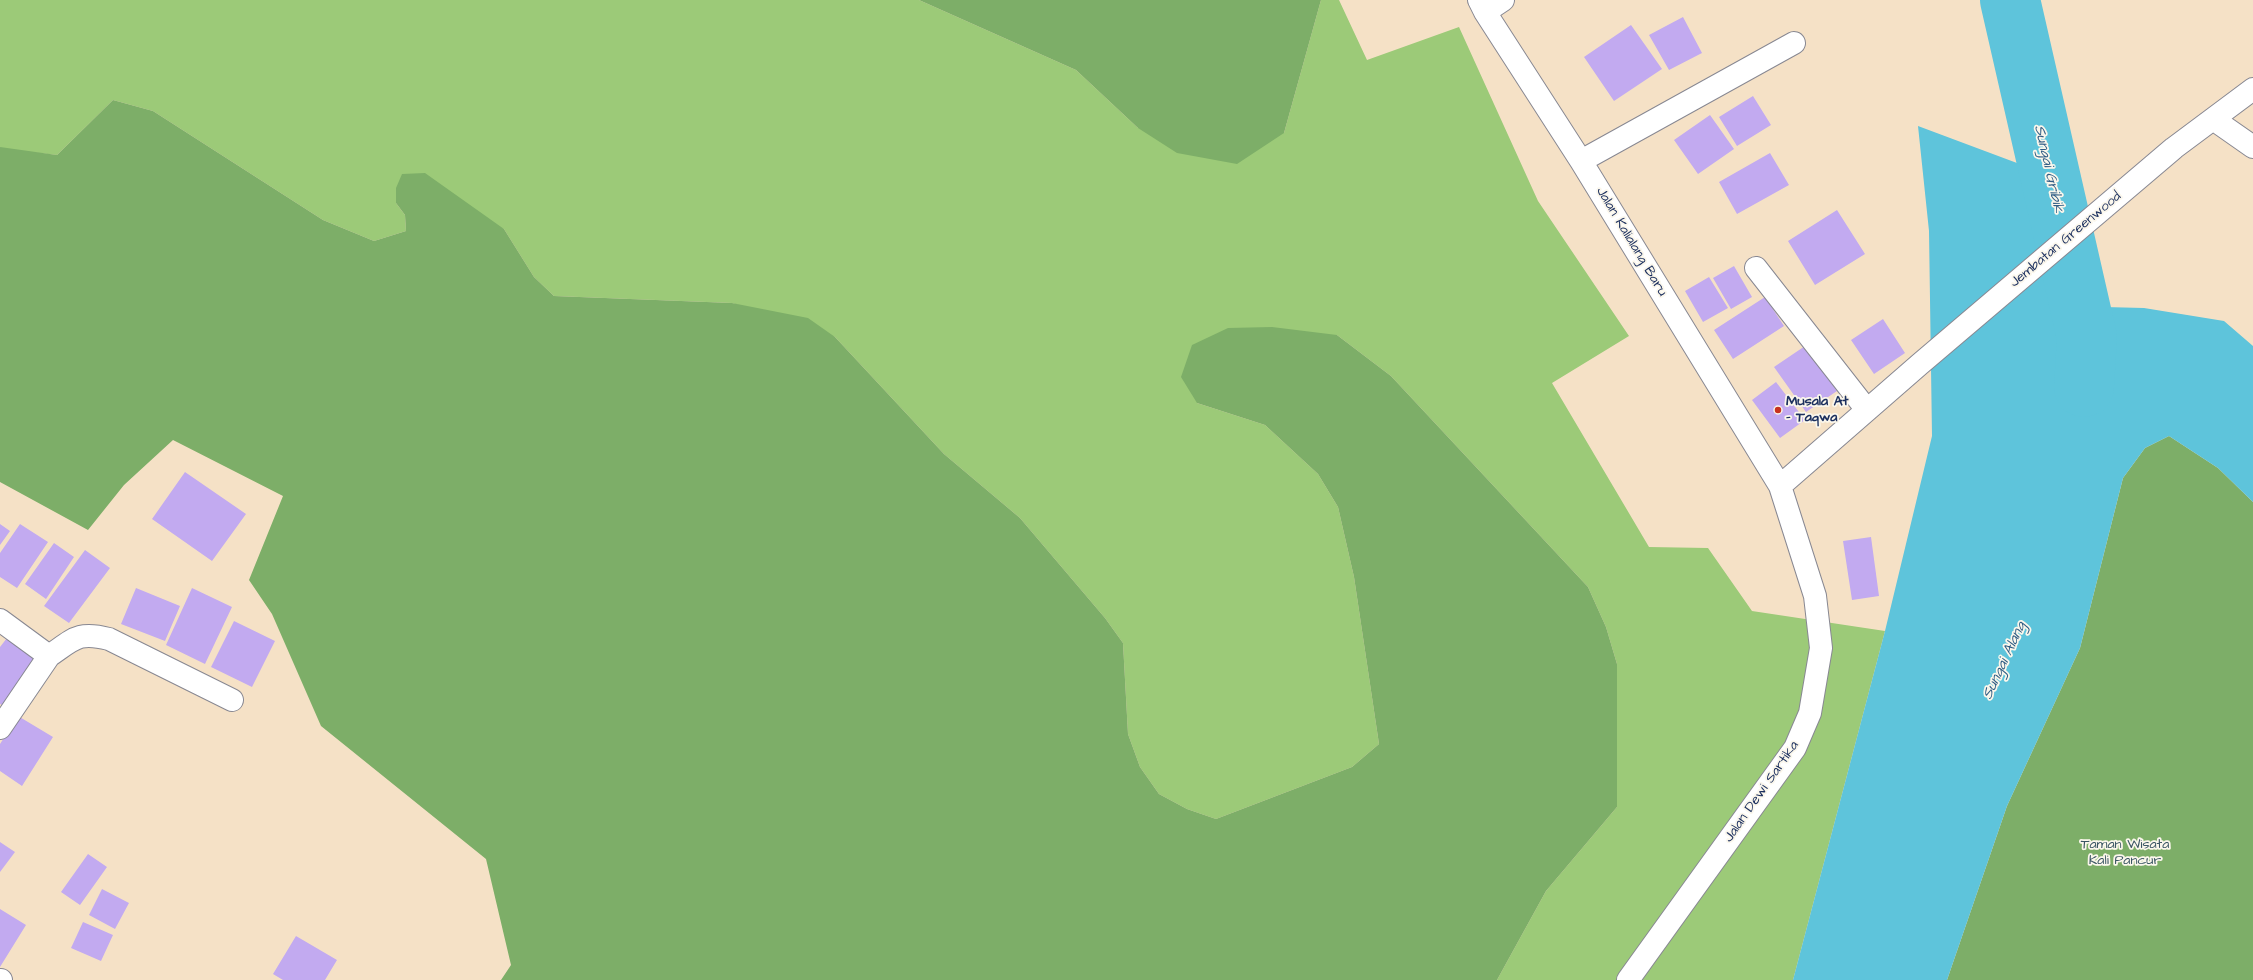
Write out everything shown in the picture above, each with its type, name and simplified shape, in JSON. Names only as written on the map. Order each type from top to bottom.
[{"type":"street","points":[[1482,6],[1503,0]]},
{"type":"street","name":"Jalan Kalialang Baru","points":[[1482,6],[1581,161],[1780,486]]},
{"type":"street","points":[[1581,161],[1794,43]]},
{"type":"street","name":"Jembatan Greenwood","points":[[1780,486],[1920,364],[2174,148],[2253,89]]},
{"type":"street","points":[[2213,119],[2253,147]]},
{"type":"street","points":[[1756,268],[1867,410]]},
{"type":"street","name":"Jalan Dewi Sartika","points":[[1628,980],[1795,748],[1810,713],[1821,648],[1815,596],[1780,486]]},
{"type":"street","points":[[0,620],[49,656]]},
{"type":"street","points":[[0,728],[49,656],[79,635],[93,635],[109,639],[232,700]]},
{"type":"green space","points":[[0,0],[919,0],[1076,70],[1138,128],[1284,133],[1321,0],[1339,0],[1367,60],[1459,27],[1538,201],[1629,336],[1552,383],[1649,547],[1708,548],[1752,611],[1885,631],[1793,980],[1497,980],[1546,891],[1617,807],[1617,664],[1606,627],[1588,587],[1391,376],[1337,335],[1197,403],[1265,425],[1318,474],[1338,507],[1354,577],[1379,744],[1352,767],[1216,819],[1187,809],[1159,794],[1140,767],[1128,734],[1123,643],[1105,618],[1020,518],[944,454],[835,337],[732,303],[554,296],[534,277],[504,229],[396,203],[405,215],[406,231],[374,241],[323,220],[153,111],[113,100],[57,155],[2,149],[0,147]]},
{"type":"green space","points":[[919,0],[1321,0],[1284,133],[1237,164],[1177,153],[1138,128],[1076,70]]},
{"type":"green space","points":[[113,100],[153,111],[323,220],[374,241],[406,231],[405,215],[396,203],[396,188],[402,174],[425,173],[504,229],[534,277],[554,296],[732,303],[808,318],[835,337],[944,454],[1020,518],[1105,618],[1123,643],[1128,734],[1140,767],[1159,794],[1187,809],[1216,819],[1352,767],[1379,744],[1354,577],[1338,507],[1318,474],[1265,425],[1197,403],[1181,377],[1192,345],[1228,328],[1272,327],[1337,335],[1391,376],[1588,587],[1606,627],[1617,664],[1617,807],[1546,891],[1497,980],[501,980],[511,965],[486,859],[321,726],[272,614],[249,580],[283,496],[173,440],[124,485],[88,530],[0,482],[0,147],[57,155]]},
{"type":"green space","name":"Taman Wisata Kali Pancur","points":[[2169,436],[2218,468],[2253,502],[2253,980],[1947,980],[2007,806],[2080,648],[2123,478],[2145,448]]},
{"type":"water","name":"Sungai Alang","points":[[1918,126],[2033,169],[2064,306],[2144,308],[2224,321],[2253,346],[2253,502],[2218,468],[2169,436],[2145,448],[2123,478],[2080,648],[2007,806],[1947,980],[1793,980],[1885,631],[1932,436],[1929,231]]},
{"type":"building","points":[[1683,17],[1702,53],[1669,70],[1649,35]]},
{"type":"building","points":[[1631,25],[1662,69],[1614,101],[1584,57]]},
{"type":"building","points":[[1753,96],[1771,125],[1737,146],[1719,117]]},
{"type":"building","points":[[1710,115],[1734,149],[1698,174],[1674,140]]},
{"type":"building","points":[[1770,153],[1789,185],[1737,214],[1719,182]]},
{"type":"building","points":[[1837,210],[1865,254],[1815,285],[1788,241]]},
{"type":"building","points":[[1734,266],[1752,297],[1731,309],[1713,278]]},
{"type":"building","points":[[1709,277],[1728,308],[1703,322],[1685,291]]},
{"type":"building","points":[[1765,297],[1784,326],[1733,359],[1714,330]]},
{"type":"building","points":[[1883,319],[1905,353],[1874,374],[1851,340]]},
{"type":"building","points":[[1805,346],[1837,391],[1806,412],[1774,367]]},
{"type":"building","name":"Musala At - Taqwa","points":[[1776,382],[1805,420],[1780,438],[1752,400]]},
{"type":"building","points":[[185,472],[246,514],[212,561],[152,519]]},
{"type":"building","points":[[0,524],[10,531],[0,545]]},
{"type":"building","points":[[20,524],[48,542],[17,588],[0,577],[0,553]]},
{"type":"building","points":[[1871,537],[1879,596],[1852,600],[1843,541]]},
{"type":"building","points":[[54,543],[74,557],[46,599],[25,584]]},
{"type":"building","points":[[85,550],[110,568],[69,623],[44,606]]},
{"type":"building","points":[[136,588],[180,606],[165,641],[121,624]]},
{"type":"building","points":[[192,588],[232,607],[205,664],[166,645]]},
{"type":"building","points":[[234,621],[275,641],[252,687],[211,667]]},
{"type":"building","points":[[7,638],[38,661],[4,706],[0,704],[0,647]]},
{"type":"building","points":[[18,716],[53,737],[22,786],[0,771],[0,744]]},
{"type":"building","points":[[0,842],[15,852],[0,872]]},
{"type":"building","points":[[88,854],[107,867],[80,905],[61,892]]},
{"type":"building","points":[[102,889],[129,903],[115,929],[89,915]]},
{"type":"building","points":[[0,909],[26,925],[0,967]]},
{"type":"building","points":[[83,922],[113,935],[101,961],[71,948]]},
{"type":"building","points":[[296,936],[337,960],[325,980],[283,980],[273,974]]},
{"type":"waterway","name":"Sungai Gribik","points":[[2010,0],[2087,337],[2084,387]]},
{"type":"place","name":"Musala At - Taqwa","points":[[1778,410]]}]
